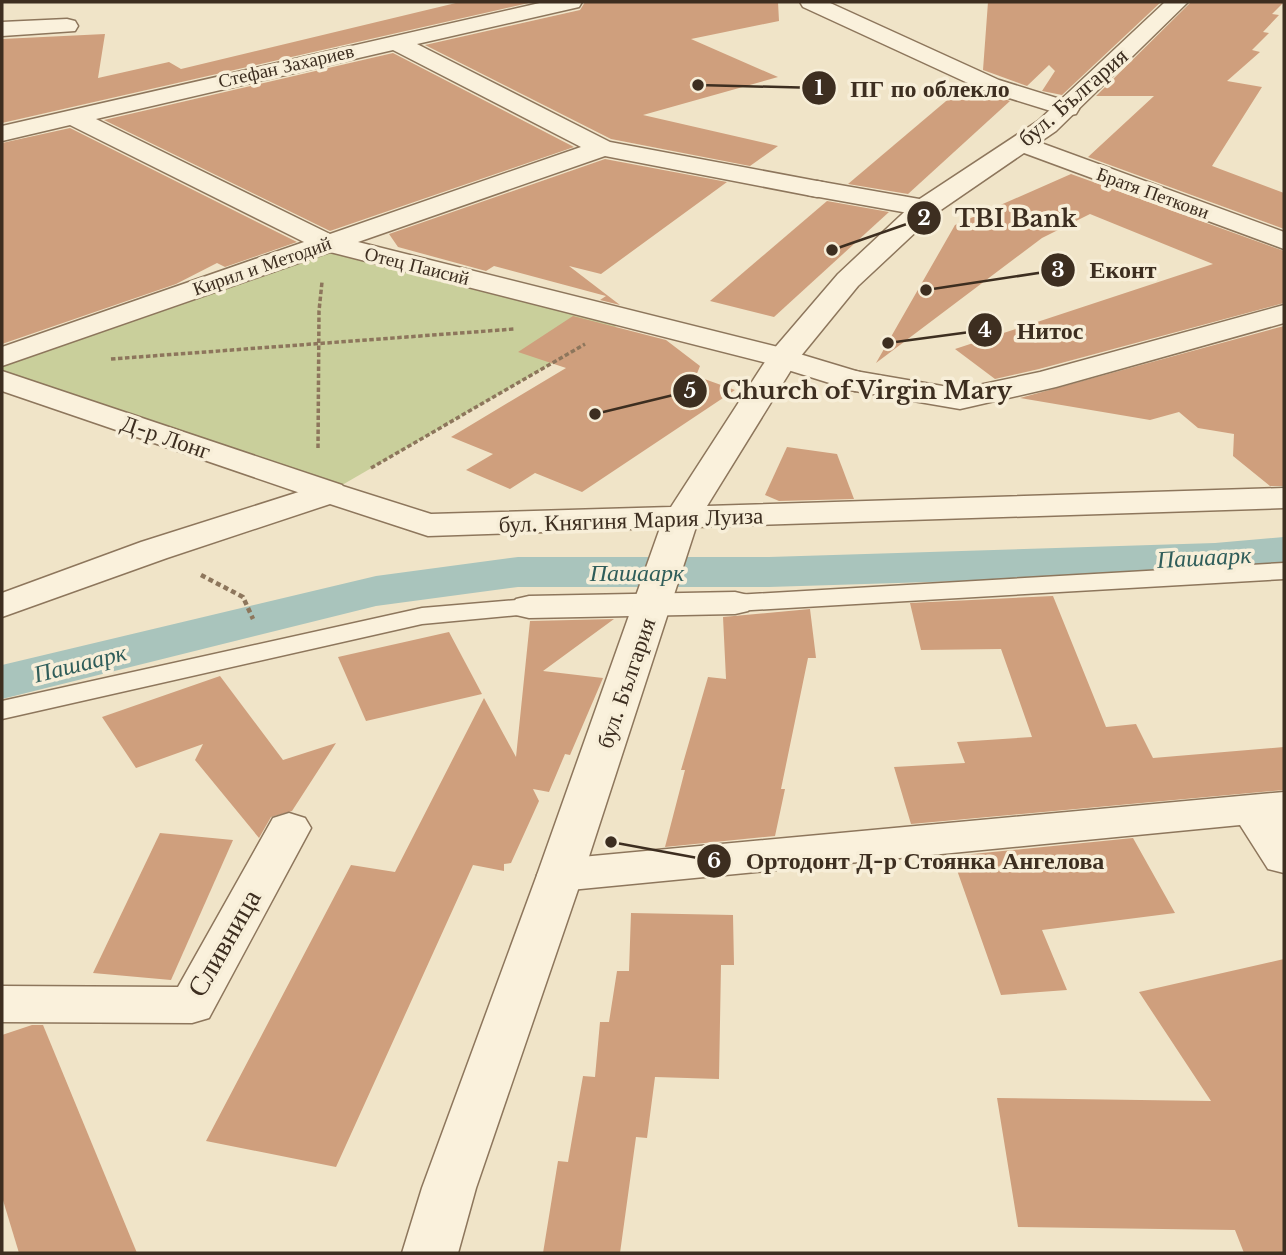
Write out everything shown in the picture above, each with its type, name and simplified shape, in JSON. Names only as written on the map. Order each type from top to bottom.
[{"type":"street","points":[[505,2],[543,7]]},
{"type":"street","name":"Стефан Захариев","points":[[2,133],[571,2]]},
{"type":"street","points":[[811,2],[991,85],[1067,109]]},
{"type":"street","name":"бул. България","points":[[430,1253],[449,1188],[560,875],[678,528],[783,358],[848,280],[925,208],[956,185],[1022,144],[1067,109],[1177,2]]},
{"type":"street","points":[[2,29],[67,26]]},
{"type":"street","points":[[393,41],[603,148],[925,208]]},
{"type":"street","name":"Отец Паисий","points":[[72,116],[327,243],[783,358],[855,381],[960,399],[1045,380],[1284,314]]},
{"type":"street","name":"Братя Петкови","points":[[1022,144],[1284,241]]},
{"type":"street","name":"Кирил и Методий","points":[[2,357],[603,148]]},
{"type":"street","name":"Д-р Лонг","points":[[2,381],[330,492]]},
{"type":"street","points":[[2,606],[154,550],[330,492]]},
{"type":"street","name":"бул. Княгиня Мария Луиза","points":[[330,492],[428,525],[678,528],[1284,498]]},
{"type":"street","points":[[529,607],[656,596],[735,603]]},
{"type":"street","points":[[560,875],[1268,808],[1284,858]]},
{"type":"street","name":"Сливница","points":[[2,1004],[192,1005],[289,828]]},
{"type":"lane","points":[[735,603],[1284,571]]},
{"type":"lane","points":[[2,710],[422,616],[529,607]]},
{"type":"path","points":[[327,243],[319,311],[316,443],[330,492],[627,320]]},
{"type":"path","points":[[98,360],[520,328]]},
{"type":"green space","points":[[327,243],[627,320],[330,492],[2,381],[2,357]]},
{"type":"building","points":[[460,2],[533,2],[2,123],[2,39],[105,34],[98,78],[169,62],[181,69]]},
{"type":"building","points":[[585,2],[778,2],[779,21],[691,39],[778,77],[643,115],[778,146],[750,166],[611,139],[425,45],[580,10]]},
{"type":"building","points":[[988,2],[1161,2],[1062,95],[1042,91],[1055,71],[1049,65],[1027,86],[983,70]]},
{"type":"building","points":[[1191,2],[1284,2],[1272,14],[1279,15],[1263,32],[1269,33],[1252,50],[1260,52],[1227,81],[1262,87],[1212,166],[1284,193],[1284,229],[1088,157],[1154,96],[1096,96]]},
{"type":"building","points":[[393,53],[574,147],[330,231],[104,120]]},
{"type":"building","points":[[965,85],[1010,101],[908,194],[848,184]]},
{"type":"building","points":[[70,128],[297,242],[225,267],[217,263],[176,284],[2,344],[2,143]]},
{"type":"building","points":[[605,159],[727,182],[601,274],[569,266],[620,305],[600,300],[606,296],[494,266],[486,271],[398,247],[389,234]]},
{"type":"building","points":[[1071,174],[1284,251],[1284,303],[995,379],[955,349],[1213,264],[1090,214],[1042,238],[876,363],[955,225]]},
{"type":"building","points":[[827,201],[889,212],[774,317],[710,301]]},
{"type":"building","points":[[573,316],[666,340],[700,366],[696,376],[735,390],[582,492],[535,473],[510,489],[466,470],[493,454],[451,437],[566,368],[518,352]]},
{"type":"building","points":[[1284,326],[1284,486],[1270,486],[1233,456],[1234,434],[1198,428],[1179,412],[1150,420],[1020,398]]},
{"type":"building","points":[[787,447],[837,454],[854,499],[779,501],[765,495]]},
{"type":"building","points":[[1053,596],[1106,727],[1136,724],[1153,758],[1284,747],[1284,790],[911,824],[894,767],[965,763],[957,742],[1032,737],[1001,649],[921,650],[910,603]]},
{"type":"building","points":[[810,609],[816,658],[808,658],[781,789],[785,789],[775,836],[665,847],[685,770],[681,770],[708,677],[726,679],[723,617]]},
{"type":"building","points":[[614,619],[543,671],[603,678],[570,755],[565,754],[549,792],[533,789],[539,801],[511,863],[504,864],[504,871],[473,865],[336,1167],[206,1141],[351,865],[395,872],[484,698],[516,757],[530,621]]},
{"type":"building","points":[[449,632],[482,694],[366,721],[338,657]]},
{"type":"building","points":[[220,676],[283,760],[336,743],[292,811],[271,817],[259,838],[195,760],[203,744],[136,768],[102,717]]},
{"type":"building","points":[[160,833],[233,840],[171,980],[93,973]]},
{"type":"building","points":[[1133,838],[1175,913],[1042,930],[1067,990],[1001,995],[952,856]]},
{"type":"building","points":[[631,913],[733,915],[734,965],[721,965],[719,1079],[655,1077],[647,1138],[636,1137],[620,1253],[543,1253],[558,1161],[568,1162],[583,1076],[595,1077],[600,1022],[609,1022],[617,971],[629,971]]},
{"type":"building","points":[[1284,959],[1284,1253],[1244,1253],[1235,1230],[1018,1227],[997,1098],[1211,1101],[1139,992]]},
{"type":"building","points":[[32,1025],[43,1025],[137,1253],[19,1253],[2,1197],[2,1035]]},
{"type":"waterway","name":"Пашаарк","points":[[2,682],[376,591],[518,572],[769,572],[1215,558],[1284,552]]},
{"type":"place","name":"ПГ по облекло","points":[[698,85]]},
{"type":"place","name":"TBI Bank","points":[[832,250]]},
{"type":"place","name":"Еконт","points":[[926,290]]},
{"type":"place","name":"Нитос","points":[[888,343]]},
{"type":"place","name":"Church of Virgin Mary","points":[[595,414]]},
{"type":"place","name":"Ортодонт Д-р Стоянка Ангелова","points":[[611,842]]}]
